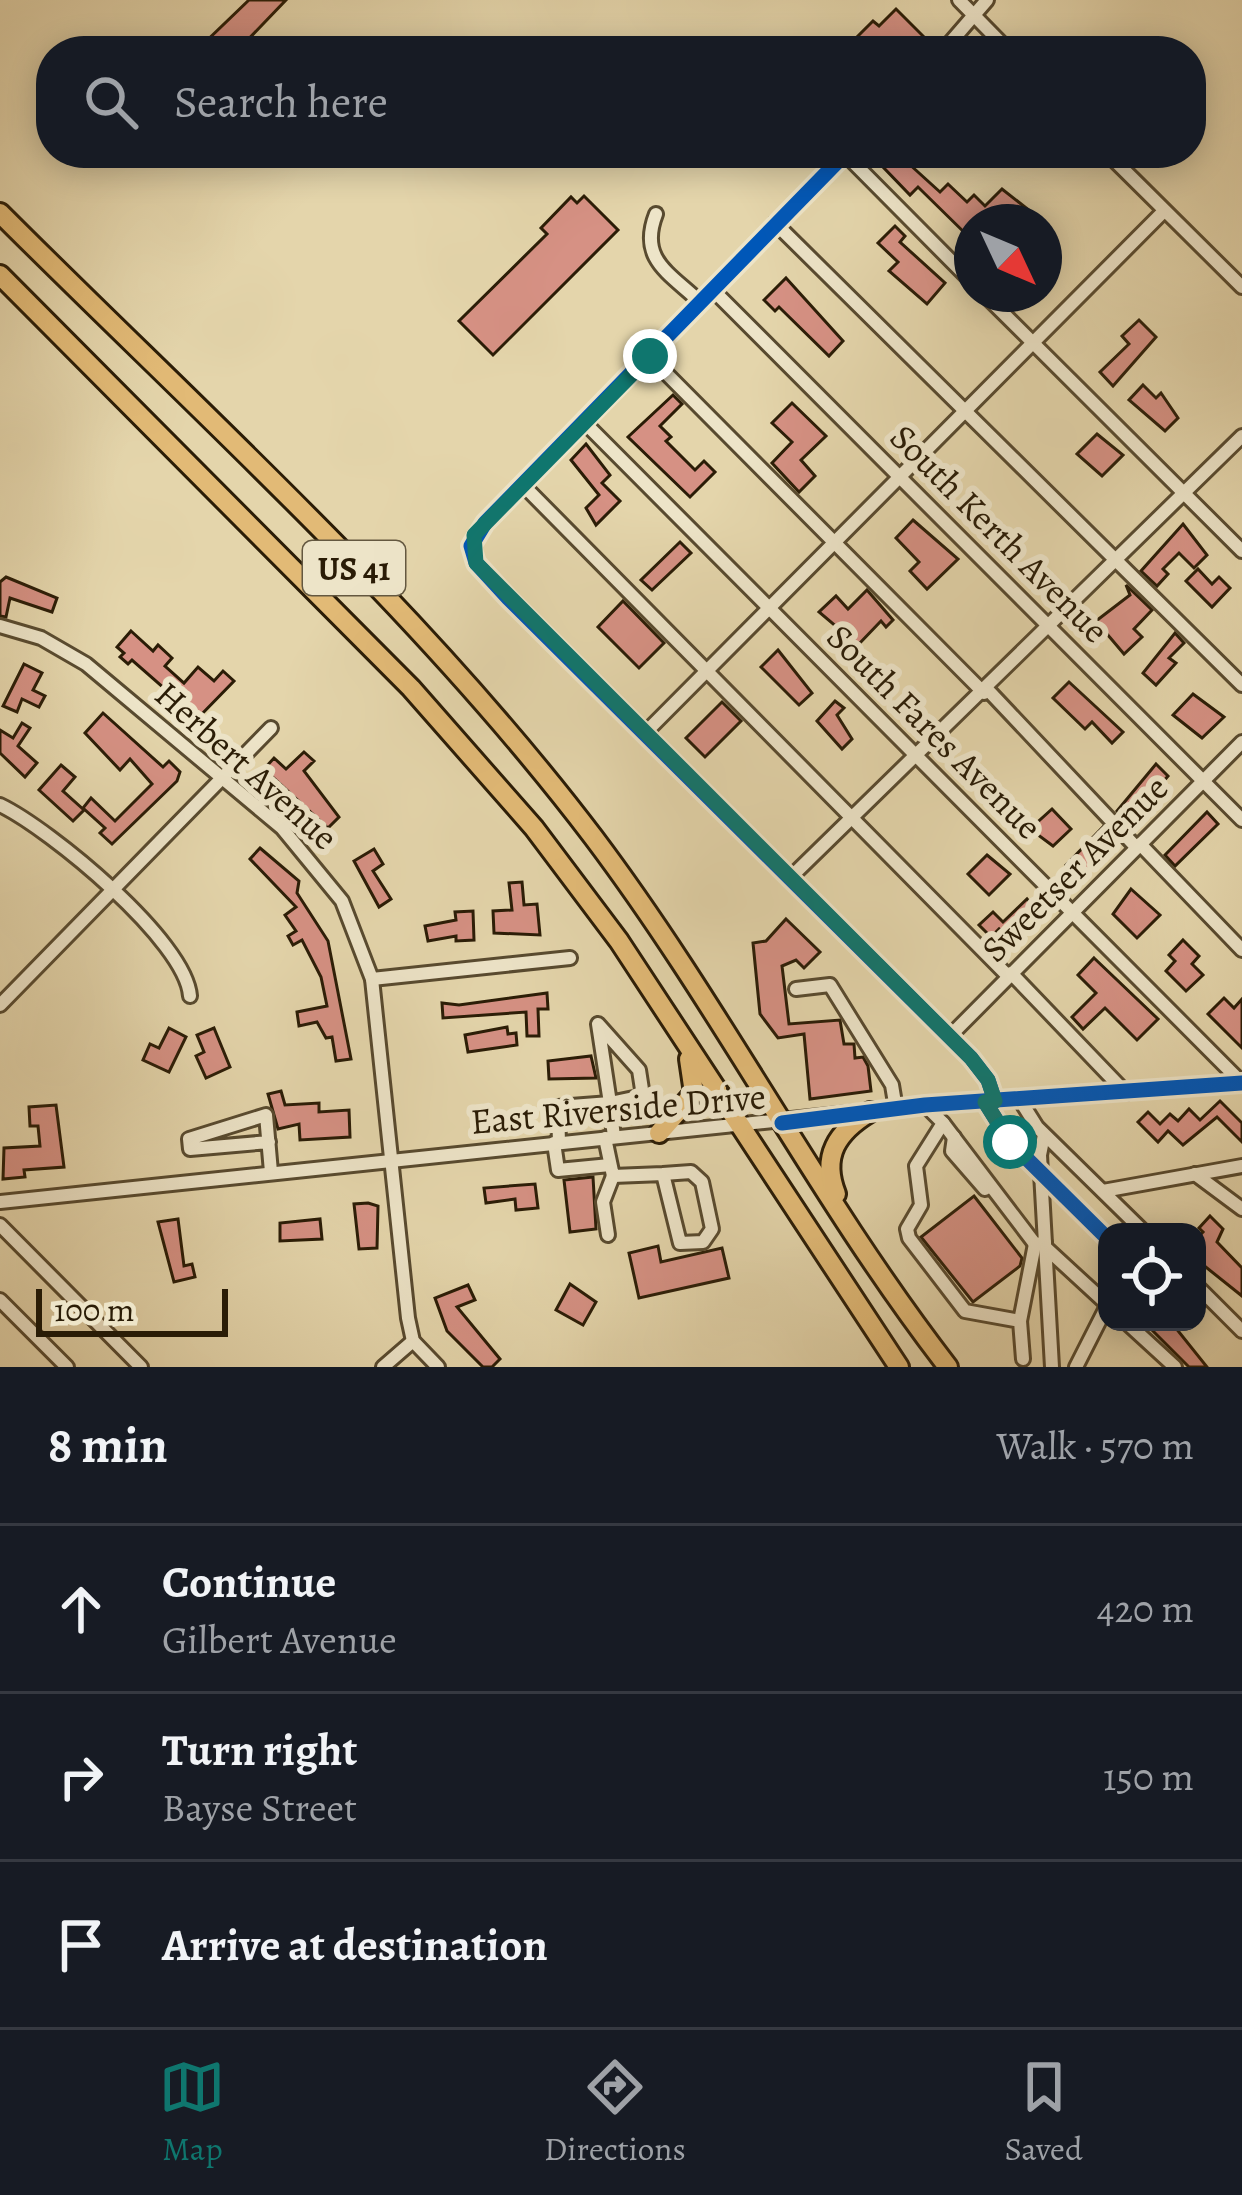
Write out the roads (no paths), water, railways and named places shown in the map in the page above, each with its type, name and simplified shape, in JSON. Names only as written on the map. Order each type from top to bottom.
[{"type":"highway","name":"US 41","points":[[0,212],[346,560],[508,731],[620,874],[855,1237],[948,1367]]},
{"type":"highway","name":"US 41","points":[[0,274],[474,757],[574,880],[666,1012],[899,1367]]},
{"type":"highway","points":[[0,290],[148,423]]},
{"type":"highway","points":[[659,1133],[685,1108],[695,1086],[692,1064],[666,1012]]},
{"type":"highway","points":[[855,1237],[829,1165],[841,1134],[870,1112]]},
{"type":"street","points":[[959,0],[995,36]]},
{"type":"street","points":[[957,36],[987,0]]},
{"type":"street","points":[[831,168],[522,484],[485,523],[471,546],[476,563],[950,1036],[988,1080],[995,1101]]},
{"type":"street","points":[[861,168],[954,264]]},
{"type":"street","points":[[1122,168],[1242,287]]},
{"type":"street","points":[[645,733],[1164,211]]},
{"type":"street","points":[[656,214],[646,239],[650,252],[701,303]]},
{"type":"street","points":[[776,223],[1242,685]]},
{"type":"street","name":"South Kerth Avenue","points":[[713,290],[1242,820]]},
{"type":"street","points":[[1003,312],[1242,551]]},
{"type":"street","points":[[650,356],[1242,950]]},
{"type":"street","name":"South Fares Avenue","points":[[585,423],[1242,1083]]},
{"type":"street","points":[[791,877],[919,758],[1242,436]]},
{"type":"street","points":[[522,484],[1126,1094]]},
{"type":"street","name":"Herbert Avenue","points":[[0,626],[41,638],[86,664],[223,776],[321,869],[350,916],[372,979],[413,1341]]},
{"type":"street","points":[[0,1005],[271,728]]},
{"type":"street","name":"Sweetser Avenue","points":[[950,1036],[1242,742]]},
{"type":"street","points":[[0,805],[111,890],[181,963],[190,996]]},
{"type":"street","points":[[372,979],[570,958]]},
{"type":"street","points":[[796,988],[830,985],[892,1085],[896,1109]]},
{"type":"street","points":[[608,1235],[603,1202],[612,1170],[610,1103],[598,1024],[639,1070],[643,1096],[610,1103],[558,1107],[558,1170],[612,1170],[663,1174],[692,1172],[702,1182],[712,1229],[704,1242],[680,1243],[663,1174]]},
{"type":"street","name":"East Riverside Drive","points":[[0,1202],[925,1105],[1242,1083]]},
{"type":"street","points":[[1020,1100],[1044,1135],[1135,1223]]},
{"type":"street","points":[[925,1105],[1042,1245],[1098,1297]]},
{"type":"street","points":[[268,1142],[190,1149],[190,1139],[209,1130],[266,1114],[272,1172]]},
{"type":"street","points":[[943,1123],[916,1166],[921,1205],[907,1229],[909,1238],[965,1311],[1020,1321]]},
{"type":"street","points":[[1044,1135],[1042,1245],[1052,1367]]},
{"type":"street","points":[[954,1136],[952,1151],[1012,1221],[1025,1226]]},
{"type":"street","points":[[1103,1191],[1242,1166]]},
{"type":"street","points":[[1194,1174],[1242,1209]]},
{"type":"street","points":[[0,1225],[141,1367]]},
{"type":"street","points":[[1023,1359],[1020,1321],[1042,1245]]},
{"type":"street","points":[[1206,1295],[1242,1331]]},
{"type":"street","points":[[0,1300],[67,1367]]},
{"type":"street","points":[[1076,1367],[1098,1323]]},
{"type":"street","points":[[1135,1331],[1166,1364]]},
{"type":"street","points":[[383,1367],[413,1341],[438,1367]]},
{"type":"street","points":[[118,1367],[129,1354]]}]
